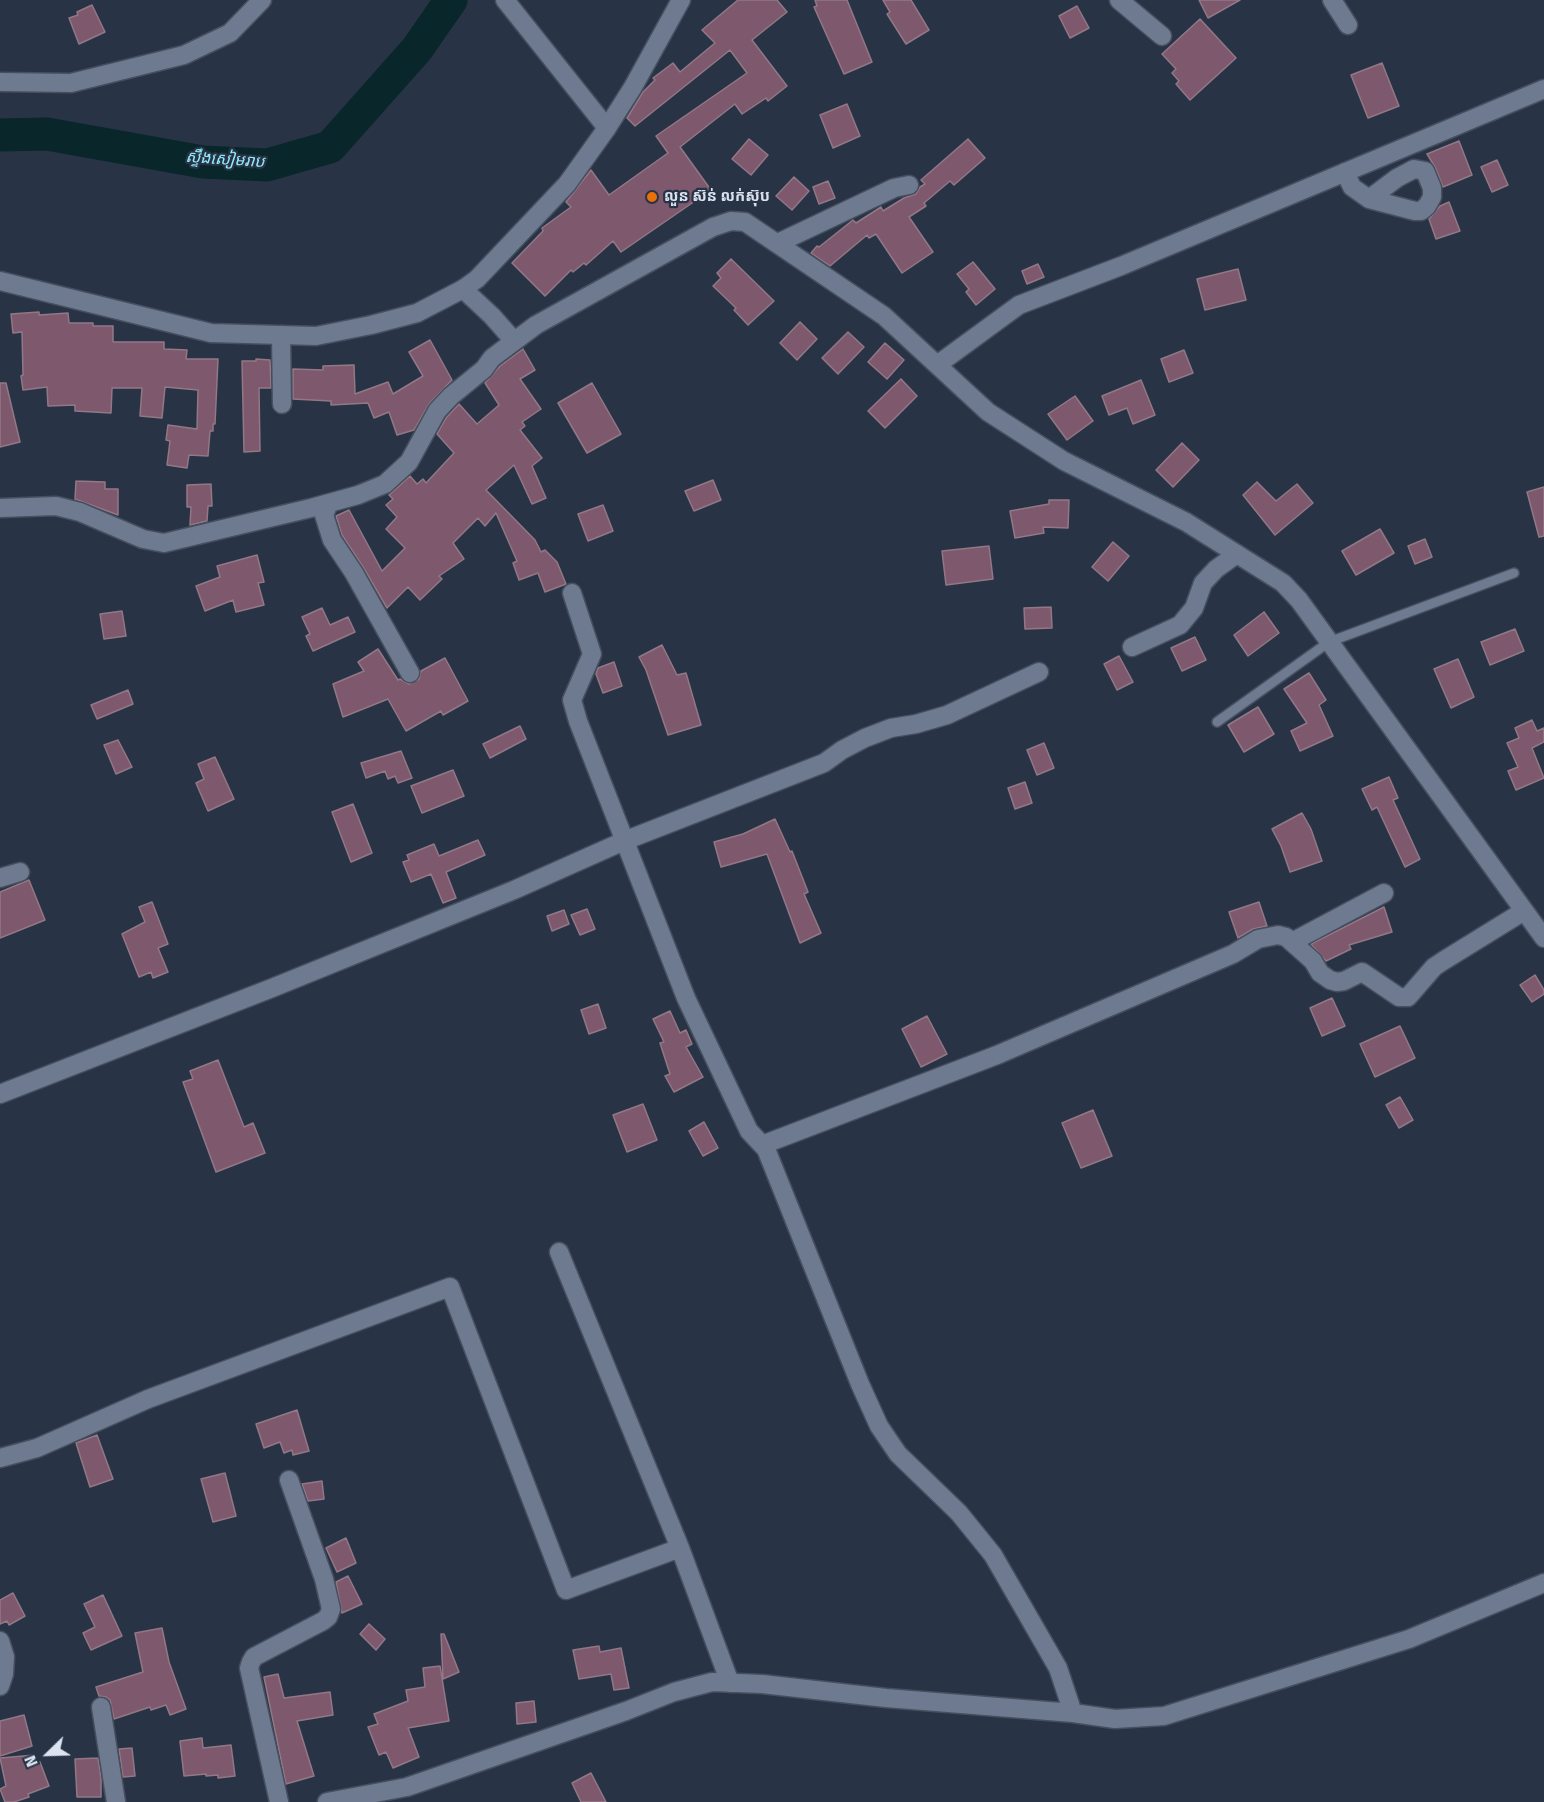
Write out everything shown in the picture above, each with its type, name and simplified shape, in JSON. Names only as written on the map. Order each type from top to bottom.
[{"type":"street","points":[[0,82],[71,83],[184,55],[230,33],[262,0]]},
{"type":"street","points":[[505,0],[607,128]]},
{"type":"street","points":[[0,280],[211,333],[316,336],[417,313],[477,279],[567,184],[633,87],[681,0]]},
{"type":"street","points":[[1119,0],[1162,36]]},
{"type":"street","points":[[1332,0],[1348,26]]},
{"type":"street","points":[[936,365],[1019,305],[1121,266],[1544,89]]},
{"type":"street","points":[[1345,172],[1352,187],[1369,199]]},
{"type":"street","points":[[778,243],[894,188],[909,185]]},
{"type":"street","points":[[0,508],[56,506],[80,512],[143,539],[164,543],[329,503],[385,484],[409,462],[437,411],[451,396],[484,369],[492,358],[514,341],[536,325],[713,227],[731,221],[745,222],[884,316],[988,412],[1064,460],[1186,522],[1283,583],[1299,600],[1544,939]]},
{"type":"street","points":[[463,289],[514,341]]},
{"type":"street","points":[[282,335],[282,404]]},
{"type":"street","points":[[329,503],[324,515],[332,540],[354,573],[410,673]]},
{"type":"street","points":[[1132,647],[1180,625],[1194,608],[1203,583],[1216,569],[1237,554]]},
{"type":"street","points":[[572,593],[592,654],[572,700],[624,842],[686,998],[749,1131],[766,1149],[879,1426],[898,1454],[959,1513],[993,1555],[1058,1668],[1073,1713]]},
{"type":"street","points":[[0,1094],[514,890],[624,842],[824,763],[865,738],[891,728],[947,715],[1039,672]]},
{"type":"street","points":[[0,878],[20,872]]},
{"type":"street","points":[[1292,942],[1384,893]]},
{"type":"street","points":[[762,1145],[1019,1045],[1233,954],[1258,939],[1278,935],[1292,942],[1313,961],[1320,973],[1330,980],[1344,981],[1362,972],[1400,997],[1408,997],[1434,967],[1524,911]]},
{"type":"street","points":[[559,1252],[680,1548],[730,1683]]},
{"type":"street","points":[[0,1458],[37,1448],[148,1399],[450,1287],[566,1590],[680,1548]]},
{"type":"street","points":[[279,1802],[249,1668],[254,1657],[323,1621],[328,1617],[331,1609],[324,1579],[289,1480]]},
{"type":"street","points":[[327,1802],[407,1787],[626,1711],[674,1692],[712,1682],[762,1684],[886,1698],[1073,1713],[1115,1719],[1164,1716],[1409,1639],[1544,1583]]},
{"type":"street","points":[[0,1641],[5,1657],[4,1674],[0,1686]]},
{"type":"street","points":[[101,1707],[116,1802]]},
{"type":"lane","points":[[1217,722],[1329,642],[1514,573]]},
{"type":"building","points":[[738,0],[777,0],[787,12],[752,40],[787,86],[768,101],[766,98],[742,114],[735,104],[680,147],[711,190],[621,252],[613,241],[586,265],[584,263],[573,272],[571,270],[545,296],[512,263],[543,231],[542,228],[571,207],[566,202],[591,170],[609,195],[668,153],[656,136],[747,73],[730,50],[635,126],[627,118],[643,92],[655,80],[653,78],[673,63],[680,72],[715,43],[702,30]]},
{"type":"building","points":[[815,0],[847,0],[872,62],[844,74],[814,7],[817,6]]},
{"type":"building","points":[[883,0],[911,0],[929,30],[906,44],[887,14],[890,12]]},
{"type":"building","points":[[1199,0],[1240,0],[1208,18]]},
{"type":"building","points":[[92,5],[105,32],[79,44],[69,18],[78,15],[77,12]]},
{"type":"building","points":[[1077,6],[1089,28],[1070,38],[1059,16]]},
{"type":"building","points":[[1200,19],[1236,58],[1190,100],[1176,84],[1179,81],[1172,73],[1176,69],[1162,54]]},
{"type":"building","points":[[1382,63],[1399,106],[1368,118],[1351,75]]},
{"type":"building","points":[[847,104],[860,136],[833,148],[820,115]]},
{"type":"building","points":[[749,139],[768,155],[751,175],[732,159]]},
{"type":"building","points":[[968,139],[985,158],[954,185],[950,181],[924,203],[926,206],[909,217],[933,252],[902,273],[876,234],[869,238],[867,235],[830,266],[811,253],[853,220],[856,223],[881,207],[883,211],[904,198],[916,194],[925,184],[921,180]]},
{"type":"building","points":[[1459,141],[1472,175],[1443,187],[1427,154]]},
{"type":"building","points":[[1497,160],[1508,185],[1492,192],[1481,167]]},
{"type":"building","points":[[794,177],[809,191],[792,210],[776,196]]},
{"type":"building","points":[[828,181],[835,198],[819,204],[813,187]]},
{"type":"building","points":[[1449,202],[1460,231],[1436,239],[1429,219],[1440,206]]},
{"type":"building","points":[[731,259],[774,301],[748,325],[734,310],[736,308],[713,286],[721,278],[717,273]]},
{"type":"building","points":[[973,262],[995,289],[976,305],[966,292],[969,289],[957,274]]},
{"type":"building","points":[[1038,264],[1044,277],[1027,284],[1022,271]]},
{"type":"building","points":[[1238,269],[1246,300],[1205,310],[1197,279]]},
{"type":"building","points":[[39,312],[39,315],[68,313],[69,323],[113,326],[113,342],[164,342],[164,349],[187,350],[186,359],[218,359],[215,424],[213,424],[213,431],[210,431],[208,456],[189,455],[187,468],[167,465],[170,441],[166,440],[168,425],[197,429],[198,390],[165,387],[162,418],[140,416],[142,388],[112,388],[111,413],[75,411],[75,405],[48,406],[47,387],[23,390],[22,332],[13,333],[11,314]]},
{"type":"building","points":[[800,322],[817,339],[797,360],[780,343]]},
{"type":"building","points":[[848,332],[864,347],[838,374],[822,358]]},
{"type":"building","points":[[430,340],[452,380],[429,404],[414,430],[397,435],[389,412],[374,418],[368,403],[331,405],[331,401],[293,399],[293,369],[323,370],[323,366],[354,365],[355,394],[388,382],[393,394],[423,376],[409,352]]},
{"type":"building","points":[[885,343],[904,360],[887,379],[868,362]]},
{"type":"building","points":[[523,349],[535,370],[520,379],[541,409],[522,422],[525,426],[520,430],[542,458],[532,466],[546,498],[532,504],[514,465],[486,490],[535,540],[541,552],[545,550],[557,562],[566,584],[545,592],[538,573],[519,580],[513,563],[517,561],[496,513],[485,526],[478,518],[453,543],[464,559],[439,576],[442,579],[420,600],[408,587],[387,608],[342,535],[336,516],[349,510],[382,571],[405,548],[386,529],[397,517],[386,505],[393,499],[389,495],[410,476],[417,484],[423,479],[426,483],[454,453],[437,434],[446,418],[459,404],[477,424],[499,405],[485,383],[500,366]]},
{"type":"building","points":[[1184,350],[1193,373],[1169,382],[1161,359]]},
{"type":"building","points":[[256,359],[270,360],[271,388],[259,388],[260,451],[244,452],[242,361],[256,361]]},
{"type":"building","points":[[901,379],[917,396],[885,428],[868,411]]},
{"type":"building","points":[[1141,380],[1155,415],[1133,424],[1127,408],[1109,415],[1102,396]]},
{"type":"building","points":[[0,383],[6,383],[20,442],[0,447]]},
{"type":"building","points":[[592,383],[621,434],[587,453],[558,403]]},
{"type":"building","points":[[1075,396],[1093,421],[1067,440],[1048,414]]},
{"type":"building","points":[[1182,443],[1199,460],[1173,487],[1156,470]]},
{"type":"building","points":[[713,480],[721,500],[694,511],[685,491]]},
{"type":"building","points":[[76,481],[105,482],[105,489],[118,489],[118,515],[75,499]]},
{"type":"building","points":[[1257,482],[1276,501],[1297,484],[1313,503],[1275,535],[1243,495]]},
{"type":"building","points":[[211,484],[212,506],[208,506],[207,521],[190,525],[191,507],[187,507],[187,485]]},
{"type":"building","points":[[1544,487],[1544,536],[1539,537],[1527,492]]},
{"type":"building","points":[[1049,500],[1069,500],[1068,528],[1043,527],[1044,533],[1015,538],[1010,511],[1049,504]]},
{"type":"building","points":[[603,505],[613,531],[588,541],[578,514]]},
{"type":"building","points":[[1380,529],[1394,553],[1356,575],[1342,551]]},
{"type":"building","points":[[1425,539],[1432,557],[1415,564],[1408,546]]},
{"type":"building","points":[[1113,542],[1129,556],[1108,581],[1092,567]]},
{"type":"building","points":[[989,546],[993,579],[946,585],[942,551]]},
{"type":"building","points":[[257,555],[264,582],[258,583],[264,605],[236,612],[233,600],[205,611],[196,586],[220,577],[217,566]]},
{"type":"building","points":[[1051,607],[1052,628],[1025,629],[1024,608]]},
{"type":"building","points":[[322,608],[330,625],[348,617],[355,632],[313,651],[306,636],[310,634],[302,617]]},
{"type":"building","points":[[122,611],[126,636],[104,639],[100,614]]},
{"type":"building","points":[[1264,612],[1279,633],[1248,656],[1234,635]]},
{"type":"building","points":[[1515,629],[1524,651],[1490,665],[1481,642]]},
{"type":"building","points":[[1195,637],[1206,660],[1182,671],[1171,648]]},
{"type":"building","points":[[662,645],[677,675],[686,673],[701,725],[668,735],[646,670],[639,657]]},
{"type":"building","points":[[378,649],[398,680],[409,684],[419,679],[421,671],[445,658],[468,701],[443,715],[441,711],[406,731],[388,699],[343,717],[333,684],[364,671],[358,662]]},
{"type":"building","points":[[1119,656],[1133,682],[1117,690],[1104,664]]},
{"type":"building","points":[[1458,659],[1474,697],[1451,708],[1434,669]]},
{"type":"building","points":[[614,662],[622,686],[603,693],[596,674],[598,668]]},
{"type":"building","points":[[1309,673],[1326,700],[1319,705],[1333,736],[1300,751],[1291,731],[1307,723],[1284,689]]},
{"type":"building","points":[[128,690],[133,704],[97,719],[91,705]]},
{"type":"building","points":[[1258,707],[1274,734],[1244,752],[1228,725]]},
{"type":"building","points":[[1532,720],[1537,731],[1544,728],[1544,742],[1532,748],[1544,778],[1516,790],[1508,771],[1518,767],[1507,743],[1519,738],[1515,728]]},
{"type":"building","points":[[520,726],[526,739],[490,758],[483,744]]},
{"type":"building","points":[[118,740],[132,767],[116,774],[104,745]]},
{"type":"building","points":[[1044,743],[1054,768],[1037,775],[1027,750]]},
{"type":"building","points":[[401,751],[412,778],[398,783],[395,776],[388,779],[385,771],[366,778],[361,763]]},
{"type":"building","points":[[215,757],[234,799],[208,811],[196,783],[204,779],[198,764]]},
{"type":"building","points":[[453,770],[464,796],[422,813],[411,786]]},
{"type":"building","points":[[1389,777],[1398,798],[1393,800],[1420,859],[1405,867],[1377,807],[1372,810],[1362,789]]},
{"type":"building","points":[[1025,782],[1032,803],[1015,809],[1008,788]]},
{"type":"building","points":[[353,804],[372,853],[351,862],[332,812]]},
{"type":"building","points":[[1302,813],[1311,829],[1322,861],[1290,872],[1272,829]]},
{"type":"building","points":[[775,819],[790,852],[792,851],[808,892],[804,894],[821,933],[800,943],[767,854],[721,867],[714,842],[743,834]]},
{"type":"building","points":[[478,840],[485,855],[446,872],[456,898],[443,903],[431,874],[411,882],[403,862],[409,860],[407,855],[434,844],[439,856]]},
{"type":"building","points":[[29,880],[45,920],[0,938],[0,892]]},
{"type":"building","points":[[152,902],[168,944],[158,948],[168,972],[153,978],[151,972],[139,977],[122,934],[145,922],[139,907]]},
{"type":"building","points":[[1259,902],[1267,926],[1253,929],[1238,938],[1229,912]]},
{"type":"building","points":[[1384,907],[1392,932],[1349,945],[1351,949],[1326,961],[1311,944]]},
{"type":"building","points":[[587,909],[595,929],[580,935],[571,915]]},
{"type":"building","points":[[564,910],[569,924],[552,931],[547,916]]},
{"type":"building","points":[[1535,975],[1544,994],[1532,1002],[1520,985]]},
{"type":"building","points":[[1332,998],[1345,1026],[1322,1036],[1310,1008]]},
{"type":"building","points":[[598,1004],[606,1028],[589,1034],[581,1010]]},
{"type":"building","points":[[670,1011],[680,1033],[686,1030],[692,1044],[686,1047],[703,1077],[674,1092],[665,1076],[670,1074],[660,1043],[664,1042],[653,1019]]},
{"type":"building","points":[[927,1016],[947,1054],[921,1067],[902,1029]]},
{"type":"building","points":[[1400,1026],[1415,1058],[1375,1077],[1360,1044]]},
{"type":"building","points":[[218,1060],[244,1127],[253,1123],[265,1153],[216,1172],[183,1082],[193,1079],[190,1071]]},
{"type":"building","points":[[1400,1097],[1413,1120],[1399,1128],[1386,1105]]},
{"type":"building","points":[[643,1104],[657,1140],[627,1152],[613,1115]]},
{"type":"building","points":[[1093,1110],[1112,1156],[1081,1168],[1062,1123]]},
{"type":"building","points":[[704,1122],[718,1148],[703,1156],[689,1131]]},
{"type":"building","points":[[297,1410],[309,1451],[293,1455],[292,1450],[284,1453],[280,1442],[264,1448],[256,1424]]},
{"type":"building","points":[[97,1435],[113,1479],[90,1487],[76,1443]]},
{"type":"building","points":[[225,1473],[236,1516],[213,1522],[201,1479]]},
{"type":"building","points":[[322,1481],[324,1499],[308,1501],[302,1484]]},
{"type":"building","points":[[346,1538],[356,1563],[337,1572],[326,1548]]},
{"type":"building","points":[[348,1576],[362,1604],[342,1613],[336,1582]]},
{"type":"building","points":[[13,1593],[25,1616],[9,1625],[7,1621],[0,1624],[0,1600]]},
{"type":"building","points":[[103,1595],[122,1636],[91,1650],[83,1633],[95,1627],[84,1604]]},
{"type":"building","points":[[369,1624],[385,1639],[376,1650],[360,1634]]},
{"type":"building","points":[[162,1628],[169,1662],[186,1709],[170,1715],[166,1705],[151,1710],[150,1707],[114,1719],[110,1700],[99,1696],[96,1687],[143,1672],[135,1633]]},
{"type":"building","points":[[441,1634],[444,1634],[459,1672],[443,1679]]},
{"type":"building","points":[[599,1646],[600,1652],[621,1648],[629,1688],[614,1690],[611,1674],[579,1679],[573,1650]]},
{"type":"building","points":[[440,1666],[449,1721],[408,1728],[419,1757],[393,1768],[386,1752],[379,1755],[368,1727],[378,1724],[374,1714],[408,1701],[406,1690],[425,1687],[423,1668]]},
{"type":"building","points":[[278,1674],[284,1698],[330,1692],[333,1715],[297,1721],[314,1776],[286,1784],[264,1677]]},
{"type":"building","points":[[534,1701],[536,1722],[517,1724],[516,1703]]},
{"type":"building","points":[[24,1715],[32,1746],[0,1756],[0,1721]]},
{"type":"building","points":[[202,1738],[203,1748],[231,1745],[235,1776],[218,1778],[218,1775],[206,1776],[206,1774],[184,1776],[180,1741]]},
{"type":"building","points":[[132,1748],[135,1776],[123,1777],[119,1749]]},
{"type":"building","points":[[35,1755],[37,1764],[40,1762],[49,1786],[28,1794],[29,1797],[14,1802],[5,1802],[0,1789],[6,1786],[0,1758]]},
{"type":"building","points":[[98,1758],[101,1797],[77,1797],[75,1759]]},
{"type":"building","points":[[591,1773],[606,1802],[581,1802],[572,1783]]},
{"type":"waterway","name":"ស្ទឹងសៀមរាប","points":[[0,135],[47,134],[203,162],[267,165],[330,147],[417,49],[451,0]]},
{"type":"place","name":"លួន ស៊ន់ លក់ស៊ុប","points":[[652,197]]}]
